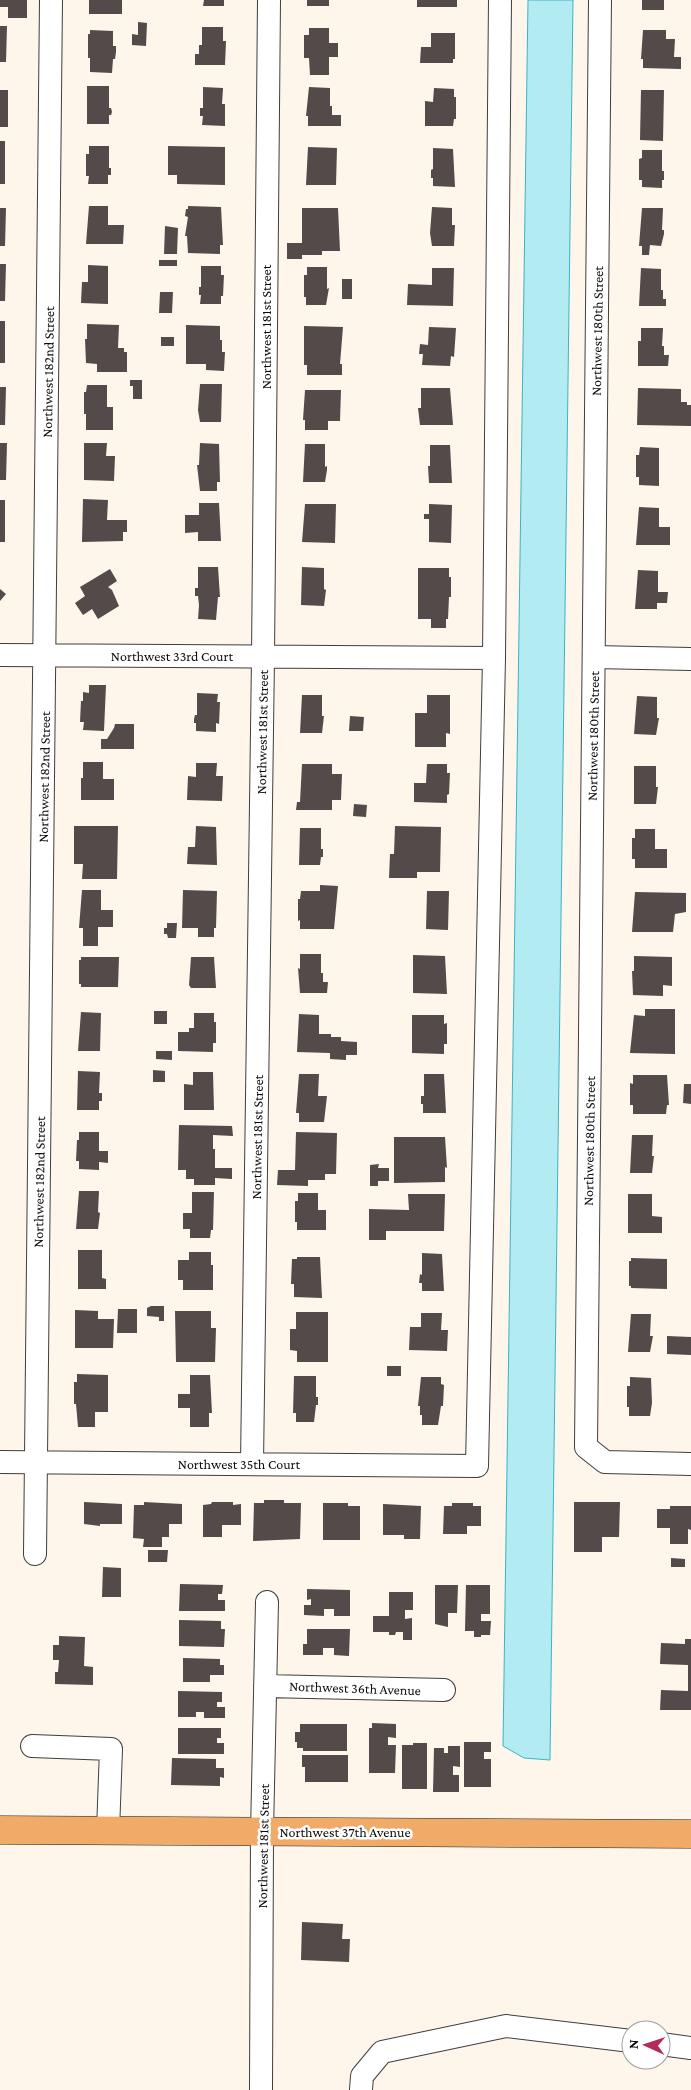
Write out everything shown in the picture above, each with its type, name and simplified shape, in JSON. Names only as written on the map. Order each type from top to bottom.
[{"type":"main road","name":"Northwest 37th Avenue","points":[[0,1830],[691,1834]]},
{"type":"street","name":"Northwest 182nd Street","points":[[35,1554],[51,0]]},
{"type":"street","name":"Northwest 181st Street","points":[[252,1464],[263,657],[268,0]]},
{"type":"street","points":[[494,658],[500,0]]},
{"type":"street","name":"Northwest 180th Street","points":[[600,0],[586,1447],[605,1462],[691,1464]]},
{"type":"street","name":"Northwest 33rd Court","points":[[0,655],[494,658]]},
{"type":"street","points":[[594,657],[691,659]]},
{"type":"street","name":"Northwest 35th Court","points":[[0,1462],[477,1466],[494,658]]},
{"type":"street","name":"Northwest 181st Street","points":[[261,2090],[262,1832],[267,1602]]},
{"type":"street","name":"Northwest 36th Avenue","points":[[265,1686],[444,1690]]},
{"type":"street","points":[[32,1746],[111,1749],[108,1831]]},
{"type":"street","points":[[361,2090],[362,2076],[382,2052],[506,2026],[621,2040]]},
{"type":"street","points":[[671,2045],[691,2048]]},
{"type":"water","points":[[528,0],[573,0],[550,1760],[524,1758],[503,1746]]},
{"type":"building","points":[[0,0],[27,0],[27,18],[8,18],[8,7],[0,7]]},
{"type":"building","points":[[89,0],[122,0],[122,14],[89,14]]},
{"type":"building","points":[[204,0],[224,0],[224,6],[203,6]]},
{"type":"building","points":[[307,0],[329,0],[329,6],[307,6]]},
{"type":"building","points":[[417,0],[457,0],[457,7],[417,7]]},
{"type":"building","points":[[642,0],[664,0],[664,10],[642,10]]},
{"type":"building","points":[[138,22],[147,23],[146,46],[132,45],[132,34],[138,35]]},
{"type":"building","points":[[0,26],[7,26],[6,62],[0,62]]},
{"type":"building","points":[[202,27],[223,27],[223,41],[226,41],[225,65],[195,65],[195,54],[199,54],[199,45],[202,45]]},
{"type":"building","points":[[309,28],[329,28],[329,43],[338,43],[338,57],[329,57],[329,75],[310,75],[309,58],[304,58],[304,35],[309,35]]},
{"type":"building","points":[[90,30],[113,31],[113,46],[116,46],[116,52],[115,59],[113,59],[112,73],[90,72],[88,34],[90,34]]},
{"type":"building","points":[[643,30],[666,30],[666,39],[675,39],[674,57],[681,57],[681,69],[643,68],[643,59],[641,59]]},
{"type":"building","points":[[431,33],[455,33],[455,59],[453,59],[453,63],[420,63],[421,47],[431,47]]},
{"type":"building","points":[[87,86],[109,86],[109,108],[111,108],[112,112],[109,115],[109,124],[87,124]]},
{"type":"building","points":[[203,87],[223,88],[222,104],[225,104],[225,126],[202,125],[203,116],[200,116],[200,108],[203,108]]},
{"type":"building","points":[[309,87],[330,88],[332,115],[341,115],[341,126],[308,126],[308,116],[306,116]]},
{"type":"building","points":[[434,88],[454,89],[456,119],[454,119],[453,126],[425,126],[425,101],[433,102]]},
{"type":"building","points":[[0,90],[8,90],[8,127],[0,127]]},
{"type":"building","points":[[641,90],[664,90],[663,141],[640,140]]},
{"type":"building","points":[[0,141],[5,141],[5,184],[0,184]]},
{"type":"building","points":[[89,146],[109,146],[109,168],[111,168],[111,175],[108,175],[108,184],[88,184],[89,176],[86,176],[86,154],[89,154]]},
{"type":"building","points":[[168,146],[225,147],[225,185],[177,184],[177,175],[168,175]]},
{"type":"building","points":[[308,147],[337,148],[336,185],[306,185]]},
{"type":"building","points":[[433,148],[453,149],[455,187],[433,186],[431,170],[433,169]]},
{"type":"building","points":[[642,150],[662,150],[664,180],[662,180],[662,188],[642,187],[642,180],[639,180],[639,159],[642,158]]},
{"type":"building","points":[[89,206],[108,206],[108,225],[124,225],[123,244],[86,244]]},
{"type":"building","points":[[188,206],[221,207],[223,245],[220,245],[220,254],[188,253],[187,236],[185,236],[188,217],[185,216]]},
{"type":"building","points":[[432,207],[452,208],[452,225],[455,225],[454,246],[432,246],[430,233]]},
{"type":"building","points":[[0,208],[6,208],[5,246],[0,246]]},
{"type":"building","points":[[302,208],[338,208],[340,251],[322,251],[322,255],[302,255],[302,259],[287,259],[287,243],[302,243]]},
{"type":"building","points":[[642,208],[663,208],[662,230],[664,230],[664,234],[661,246],[650,245],[649,255],[642,255],[642,246],[639,246]]},
{"type":"building","points":[[165,226],[178,228],[177,254],[164,254]]},
{"type":"building","points":[[159,260],[177,260],[177,266],[159,266]]},
{"type":"building","points":[[0,264],[6,264],[5,301],[0,301]]},
{"type":"building","points":[[88,265],[108,266],[108,304],[81,303],[82,282],[88,282]]},
{"type":"building","points":[[201,266],[221,266],[221,275],[224,275],[221,304],[200,304]]},
{"type":"building","points":[[307,267],[327,267],[327,289],[329,288],[326,305],[306,305],[304,275],[307,275]]},
{"type":"building","points":[[432,268],[454,268],[453,306],[407,305],[408,284],[432,285]]},
{"type":"building","points":[[641,268],[661,269],[661,290],[663,290],[663,299],[666,299],[666,306],[639,306]]},
{"type":"building","points":[[342,279],[352,279],[352,299],[342,299]]},
{"type":"building","points":[[160,292],[173,292],[172,313],[159,313]]},
{"type":"building","points":[[0,321],[5,321],[5,363],[0,363]]},
{"type":"building","points":[[87,324],[119,325],[118,348],[124,348],[124,352],[127,352],[127,372],[97,372],[97,364],[86,363],[85,339],[87,339]]},
{"type":"building","points":[[186,325],[220,326],[222,352],[225,352],[224,371],[206,370],[206,364],[186,364]]},
{"type":"building","points":[[304,326],[343,327],[340,364],[342,364],[342,375],[307,375],[307,365],[304,365]]},
{"type":"building","points":[[429,327],[456,328],[454,357],[451,356],[450,366],[422,365],[423,354],[419,354],[420,344],[428,345]]},
{"type":"building","points":[[641,328],[663,328],[662,346],[664,346],[664,355],[669,355],[668,366],[638,366],[638,341],[641,341]]},
{"type":"building","points":[[161,337],[174,337],[174,346],[161,346]]},
{"type":"building","points":[[130,380],[142,380],[142,399],[133,399],[133,386],[130,386]]},
{"type":"building","points":[[200,384],[222,384],[221,422],[200,422],[198,410]]},
{"type":"building","points":[[87,385],[107,385],[107,407],[113,407],[113,430],[86,430],[84,392],[86,392]]},
{"type":"building","points":[[0,387],[6,387],[5,425],[0,425]]},
{"type":"building","points":[[421,388],[450,388],[453,425],[420,425],[418,408],[421,408]]},
{"type":"building","points":[[638,388],[681,389],[681,402],[687,402],[687,405],[691,405],[691,426],[637,425]]},
{"type":"building","points":[[305,390],[341,390],[340,421],[328,421],[328,430],[305,430],[305,420],[303,420]]},
{"type":"building","points":[[0,443],[7,443],[6,480],[0,480]]},
{"type":"building","points":[[84,443],[107,443],[106,456],[115,456],[114,481],[84,480]]},
{"type":"building","points":[[200,443],[219,444],[220,482],[217,482],[217,491],[200,491],[197,465],[199,465]]},
{"type":"building","points":[[305,444],[325,444],[325,467],[327,466],[327,470],[325,482],[303,482]]},
{"type":"building","points":[[430,445],[450,445],[452,483],[429,483]]},
{"type":"building","points":[[640,447],[659,448],[659,486],[639,485],[639,477],[636,477],[636,455],[639,455]]},
{"type":"building","points":[[83,499],[108,500],[107,520],[127,520],[127,532],[123,532],[123,541],[82,542]]},
{"type":"building","points":[[0,500],[5,500],[5,542],[0,542]]},
{"type":"building","points":[[199,503],[219,503],[221,541],[198,541],[198,532],[185,533],[185,515],[199,515]]},
{"type":"building","points":[[305,504],[336,504],[335,543],[302,542]]},
{"type":"building","points":[[429,504],[452,505],[451,543],[429,542],[429,519],[424,519],[424,514],[429,514]]},
{"type":"building","points":[[639,507],[659,508],[659,527],[670,527],[670,545],[636,545]]},
{"type":"building","points":[[198,567],[218,567],[220,597],[218,597],[216,620],[198,619],[199,605],[198,596],[195,596],[195,588],[198,588]]},
{"type":"building","points":[[302,567],[324,568],[324,589],[326,590],[324,606],[301,605]]},
{"type":"building","points":[[418,568],[449,568],[451,597],[449,597],[446,628],[431,628],[431,619],[418,619]]},
{"type":"building","points":[[110,569],[117,581],[108,587],[112,590],[119,606],[98,619],[92,609],[83,615],[75,603],[85,596],[80,587]]},
{"type":"building","points":[[638,570],[658,571],[658,592],[668,592],[667,603],[657,603],[657,609],[635,609]]},
{"type":"building","points":[[0,589],[6,594],[0,601]]},
{"type":"building","points":[[89,685],[106,685],[104,731],[83,730],[84,722],[80,722],[83,692],[89,693]]},
{"type":"building","points":[[197,693],[218,694],[217,702],[220,702],[219,724],[216,723],[216,732],[196,731],[194,719],[195,715],[197,715]]},
{"type":"building","points":[[302,695],[322,695],[322,716],[324,716],[322,733],[300,733]]},
{"type":"building","points":[[427,695],[450,695],[450,734],[446,733],[446,747],[415,747],[415,713],[427,713]]},
{"type":"building","points":[[637,696],[657,697],[657,718],[659,718],[656,735],[634,734]]},
{"type":"building","points":[[350,716],[364,717],[363,731],[349,731]]},
{"type":"building","points":[[115,724],[134,724],[134,749],[101,749],[101,739],[107,739]]},
{"type":"building","points":[[83,762],[103,762],[103,779],[114,779],[114,800],[81,800]]},
{"type":"building","points":[[196,763],[217,763],[216,776],[223,776],[222,801],[187,800],[188,776],[196,777]]},
{"type":"building","points":[[302,764],[332,764],[332,774],[342,774],[341,800],[332,800],[332,810],[296,810],[297,802],[300,802]]},
{"type":"building","points":[[427,764],[447,764],[447,773],[450,773],[447,803],[414,802],[414,783],[426,783]]},
{"type":"building","points":[[634,766],[656,766],[656,787],[658,787],[656,804],[634,804]]},
{"type":"building","points":[[354,804],[367,805],[366,817],[353,816]]},
{"type":"building","points":[[74,826],[118,826],[117,879],[82,879],[83,864],[74,864]]},
{"type":"building","points":[[196,826],[216,827],[217,865],[187,864],[188,847],[195,847]]},
{"type":"building","points":[[395,826],[441,827],[440,872],[417,872],[417,878],[389,878],[390,854],[394,854]]},
{"type":"building","points":[[300,828],[321,828],[323,857],[321,857],[320,865],[299,865]]},
{"type":"building","points":[[635,829],[655,829],[655,849],[667,849],[667,868],[635,868],[635,859],[632,859],[632,838],[635,838]]},
{"type":"building","points":[[320,885],[338,886],[334,929],[300,929],[298,899],[300,899],[301,891],[320,891]]},
{"type":"building","points":[[82,890],[101,890],[101,910],[113,910],[113,927],[98,927],[98,946],[83,946],[83,928],[79,928]]},
{"type":"building","points":[[183,890],[217,891],[214,937],[198,937],[198,928],[182,928]]},
{"type":"building","points":[[427,891],[449,891],[448,930],[426,929]]},
{"type":"building","points":[[635,892],[686,893],[686,912],[675,914],[673,932],[632,932]]},
{"type":"building","points":[[167,923],[177,923],[176,938],[168,938],[167,934],[164,934],[164,928],[167,928]]},
{"type":"building","points":[[300,954],[321,954],[321,973],[323,973],[323,982],[328,982],[327,993],[300,993],[298,968],[300,969]]},
{"type":"building","points":[[413,955],[445,956],[447,994],[413,993]]},
{"type":"building","points":[[634,956],[672,957],[672,986],[663,985],[663,996],[633,995],[632,971],[634,971]]},
{"type":"building","points":[[81,957],[119,957],[118,987],[81,987],[81,984],[79,984],[79,960],[81,960]]},
{"type":"building","points":[[191,957],[214,957],[216,988],[191,988],[189,985]]},
{"type":"building","points":[[645,1009],[675,1009],[675,1054],[630,1053],[634,1015],[645,1016]]},
{"type":"building","points":[[154,1011],[167,1011],[167,1024],[154,1024]]},
{"type":"building","points":[[81,1012],[101,1013],[100,1051],[78,1051]]},
{"type":"building","points":[[194,1013],[214,1013],[216,1043],[213,1043],[213,1052],[178,1051],[178,1032],[189,1032],[189,1028],[194,1028]]},
{"type":"building","points":[[299,1014],[319,1015],[319,1034],[331,1034],[331,1037],[341,1037],[341,1041],[357,1042],[357,1055],[346,1055],[346,1060],[330,1059],[330,1053],[297,1052]]},
{"type":"building","points":[[412,1015],[444,1015],[444,1024],[447,1023],[447,1044],[444,1044],[444,1054],[412,1053]]},
{"type":"building","points":[[156,1051],[172,1051],[172,1060],[156,1059]]},
{"type":"building","points":[[153,1070],[165,1071],[165,1082],[153,1082]]},
{"type":"building","points":[[78,1071],[100,1072],[99,1093],[102,1093],[102,1101],[99,1101],[99,1110],[77,1110]]},
{"type":"building","points":[[193,1072],[213,1072],[214,1110],[184,1110],[184,1084],[193,1085]]},
{"type":"building","points":[[299,1074],[319,1074],[318,1096],[327,1096],[324,1122],[299,1122],[299,1113],[296,1113]]},
{"type":"building","points":[[424,1074],[444,1074],[446,1113],[423,1113],[421,1096],[424,1096]]},
{"type":"building","points":[[633,1075],[667,1075],[669,1105],[667,1105],[666,1114],[633,1114],[633,1105],[630,1105],[630,1083],[633,1084]]},
{"type":"building","points":[[684,1084],[691,1084],[691,1104],[683,1103]]},
{"type":"building","points":[[179,1125],[232,1126],[233,1136],[213,1135],[213,1149],[215,1149],[215,1168],[232,1168],[232,1179],[215,1178],[215,1185],[194,1185],[194,1179],[186,1179],[186,1170],[178,1170]]},
{"type":"building","points":[[79,1132],[99,1132],[99,1151],[108,1151],[108,1163],[99,1162],[99,1170],[79,1169],[79,1161],[76,1161]]},
{"type":"building","points":[[296,1132],[337,1133],[336,1174],[325,1174],[325,1180],[308,1180],[308,1186],[277,1185],[278,1170],[295,1170]]},
{"type":"building","points":[[632,1135],[653,1135],[652,1156],[654,1156],[652,1173],[630,1173]]},
{"type":"building","points":[[394,1137],[445,1137],[447,1168],[445,1167],[445,1182],[394,1183]]},
{"type":"building","points":[[379,1164],[378,1168],[389,1168],[389,1181],[378,1181],[378,1186],[370,1186],[370,1165]]},
{"type":"building","points":[[79,1191],[99,1191],[98,1212],[100,1213],[98,1229],[76,1229]]},
{"type":"building","points":[[192,1192],[214,1192],[213,1230],[211,1230],[210,1238],[190,1238],[190,1229],[183,1229],[183,1213],[192,1213]]},
{"type":"building","points":[[298,1193],[318,1193],[318,1210],[326,1210],[326,1230],[297,1230],[295,1201],[298,1201]]},
{"type":"building","points":[[408,1194],[445,1194],[444,1231],[386,1231],[386,1240],[369,1240],[369,1209],[409,1210]]},
{"type":"building","points":[[628,1194],[652,1194],[652,1216],[662,1217],[662,1233],[628,1233]]},
{"type":"building","points":[[78,1250],[102,1250],[102,1278],[106,1279],[106,1289],[78,1289]]},
{"type":"building","points":[[189,1252],[211,1252],[213,1290],[183,1290],[183,1280],[178,1280],[178,1260],[189,1260]]},
{"type":"building","points":[[422,1253],[442,1254],[444,1291],[422,1291],[422,1283],[419,1283],[420,1274],[422,1275]]},
{"type":"building","points":[[297,1257],[320,1257],[322,1298],[294,1297],[294,1284],[291,1284],[292,1259],[297,1259]]},
{"type":"building","points":[[631,1258],[667,1259],[667,1289],[631,1288],[629,1286],[629,1261],[631,1261]]},
{"type":"building","points":[[151,1306],[164,1306],[164,1321],[159,1321],[159,1317],[147,1316],[147,1308]]},
{"type":"building","points":[[118,1309],[137,1309],[137,1333],[117,1333]]},
{"type":"building","points":[[75,1310],[98,1311],[98,1319],[114,1319],[113,1348],[75,1348]]},
{"type":"building","points":[[175,1311],[211,1311],[211,1328],[216,1328],[215,1362],[176,1362]]},
{"type":"building","points":[[296,1312],[328,1312],[328,1362],[297,1362],[297,1351],[290,1350],[290,1329],[296,1329]]},
{"type":"building","points":[[421,1313],[442,1313],[441,1330],[448,1330],[447,1351],[409,1350],[410,1327],[421,1327]]},
{"type":"building","points":[[631,1314],[651,1314],[650,1336],[653,1336],[650,1352],[628,1352]]},
{"type":"building","points":[[667,1336],[691,1337],[691,1355],[667,1354]]},
{"type":"building","points":[[387,1366],[401,1366],[401,1376],[387,1376]]},
{"type":"building","points":[[77,1374],[108,1375],[108,1412],[95,1412],[95,1427],[78,1427],[76,1404],[74,1404],[74,1382],[77,1382]]},
{"type":"building","points":[[190,1375],[210,1375],[212,1413],[209,1413],[209,1427],[190,1427],[190,1408],[178,1408],[178,1394],[190,1394]]},
{"type":"building","points":[[294,1376],[316,1376],[318,1405],[316,1405],[314,1422],[296,1422],[296,1413],[293,1413]]},
{"type":"building","points":[[421,1377],[441,1377],[441,1384],[444,1385],[443,1406],[441,1406],[438,1425],[422,1425],[422,1415],[420,1415],[420,1406],[418,1406]]},
{"type":"building","points":[[630,1377],[651,1378],[652,1403],[650,1416],[629,1416],[627,1386],[630,1386]]},
{"type":"building","points":[[264,1500],[284,1500],[284,1503],[301,1503],[300,1539],[253,1541],[254,1503],[264,1503]]},
{"type":"building","points":[[84,1502],[122,1504],[122,1524],[100,1524],[100,1526],[84,1524]]},
{"type":"building","points":[[144,1502],[182,1504],[182,1524],[169,1524],[169,1537],[162,1537],[162,1547],[143,1547],[144,1539],[133,1538],[134,1505],[144,1505]]},
{"type":"building","points":[[212,1502],[233,1502],[233,1505],[241,1504],[241,1525],[222,1525],[222,1537],[203,1537],[203,1505],[211,1504]]},
{"type":"building","points":[[574,1502],[620,1502],[619,1537],[602,1537],[602,1552],[574,1552]]},
{"type":"building","points":[[323,1503],[348,1503],[348,1506],[360,1506],[360,1540],[323,1540]]},
{"type":"building","points":[[452,1503],[473,1503],[473,1506],[481,1506],[481,1526],[467,1526],[467,1534],[443,1534],[444,1506],[452,1506]]},
{"type":"building","points":[[383,1504],[421,1506],[420,1539],[404,1539],[404,1535],[383,1535]]},
{"type":"building","points":[[670,1506],[691,1506],[691,1530],[688,1529],[688,1544],[670,1544],[670,1528],[657,1528],[657,1509],[670,1509]]},
{"type":"building","points":[[148,1550],[168,1550],[167,1562],[148,1562]]},
{"type":"building","points":[[671,1558],[685,1559],[685,1567],[671,1567]]},
{"type":"building","points":[[103,1567],[121,1568],[121,1597],[102,1597]]},
{"type":"building","points":[[180,1584],[223,1585],[222,1594],[218,1594],[218,1600],[225,1600],[225,1611],[179,1611]]},
{"type":"building","points":[[435,1585],[458,1585],[457,1613],[448,1613],[448,1627],[435,1624]]},
{"type":"building","points":[[466,1585],[490,1585],[490,1614],[481,1614],[481,1621],[491,1621],[490,1635],[474,1637],[474,1631],[465,1631]]},
{"type":"building","points":[[307,1589],[350,1590],[350,1616],[334,1616],[334,1609],[324,1609],[324,1616],[304,1615],[304,1605],[311,1605],[311,1599],[307,1600]]},
{"type":"building","points":[[389,1592],[413,1592],[413,1610],[405,1610],[405,1619],[412,1618],[412,1640],[403,1640],[403,1632],[389,1635],[389,1632],[373,1632],[373,1616],[389,1616]]},
{"type":"building","points":[[179,1620],[221,1621],[221,1629],[225,1629],[224,1647],[179,1646]]},
{"type":"building","points":[[307,1629],[350,1629],[349,1656],[334,1655],[334,1648],[323,1648],[323,1655],[303,1655],[303,1644],[307,1644]]},
{"type":"building","points":[[59,1636],[85,1637],[84,1666],[93,1667],[93,1685],[55,1684],[55,1672],[58,1672],[59,1660],[53,1660],[53,1645],[59,1645]]},
{"type":"building","points":[[685,1639],[691,1639],[691,1710],[660,1710],[661,1690],[688,1691],[688,1665],[660,1664],[661,1643],[685,1644]]},
{"type":"building","points":[[183,1658],[220,1659],[220,1665],[224,1665],[224,1675],[210,1675],[210,1682],[183,1682]]},
{"type":"building","points":[[178,1691],[222,1692],[222,1702],[217,1702],[217,1707],[225,1707],[225,1718],[204,1718],[204,1712],[196,1712],[196,1717],[178,1717]]},
{"type":"building","points":[[372,1723],[396,1724],[396,1738],[388,1737],[388,1745],[396,1745],[395,1773],[369,1773],[369,1728],[372,1728]]},
{"type":"building","points":[[300,1724],[347,1724],[347,1751],[303,1751],[303,1748],[297,1748],[295,1732],[300,1732]]},
{"type":"building","points":[[178,1728],[221,1728],[221,1738],[217,1738],[217,1743],[224,1743],[224,1754],[178,1754]]},
{"type":"building","points":[[464,1742],[491,1742],[491,1752],[484,1752],[484,1759],[491,1759],[491,1787],[464,1787]]},
{"type":"building","points":[[413,1743],[427,1743],[427,1789],[402,1789],[402,1745],[413,1745]]},
{"type":"building","points":[[448,1746],[460,1746],[460,1767],[453,1766],[453,1775],[459,1775],[459,1792],[433,1792],[434,1748],[444,1748],[444,1753],[448,1753]]},
{"type":"building","points":[[302,1755],[348,1755],[348,1782],[305,1782],[305,1767],[302,1767]]},
{"type":"building","points":[[172,1758],[216,1759],[216,1768],[224,1768],[224,1778],[220,1777],[220,1786],[171,1785]]},
{"type":"building","points":[[302,1922],[343,1924],[342,1939],[350,1939],[349,1962],[301,1960]]}]
